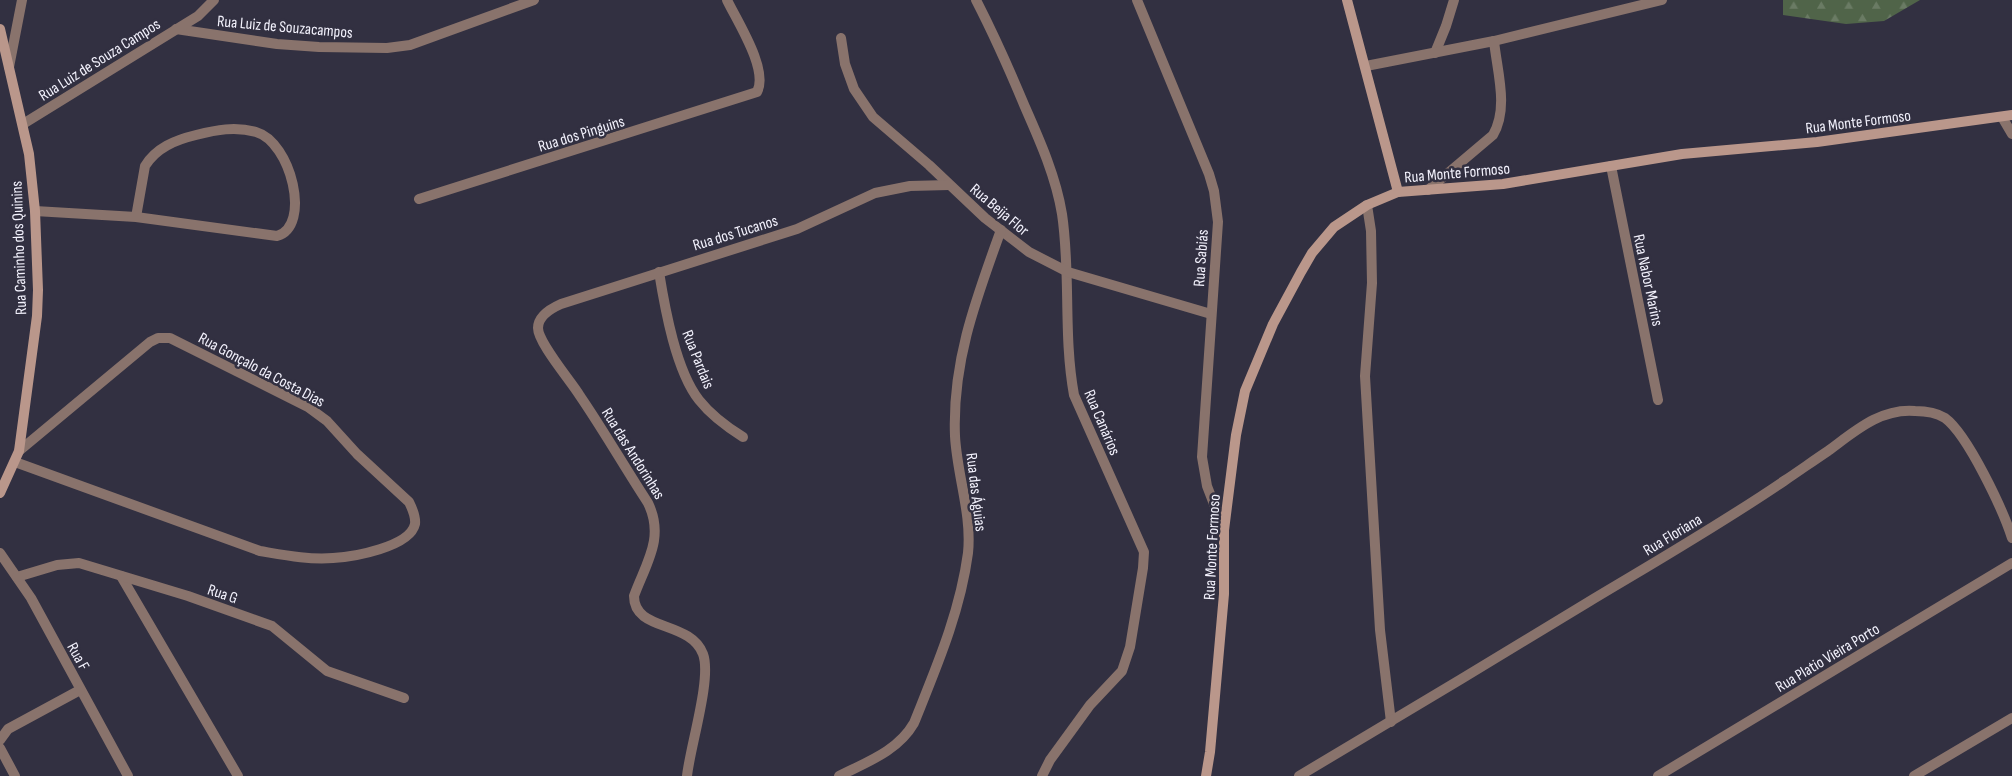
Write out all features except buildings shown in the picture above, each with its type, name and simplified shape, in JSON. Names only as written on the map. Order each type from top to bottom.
[{"type":"street","points":[[9,68],[22,0]]},
{"type":"street","name":"Rua Luiz de Souza Campos","points":[[23,124],[198,16],[214,0]]},
{"type":"street","name":"Rua Luiz de Souzacampos","points":[[176,29],[293,45],[387,48],[410,45],[534,0]]},
{"type":"street","name":"Rua dos Pinguins","points":[[420,200],[751,96],[760,88],[761,82],[757,62],[727,0]]},
{"type":"street","name":"Rua Canários","points":[[976,0],[997,42],[1049,164],[1062,212],[1068,272],[1070,376],[1074,395],[1144,552],[1136,620],[1122,671],[1090,706],[1050,760],[1042,776]]},
{"type":"street","name":"Rua Sabiás","points":[[1137,0],[1209,174],[1214,191],[1218,222],[1202,457],[1207,486],[1224,530]]},
{"type":"street","points":[[1347,0],[1398,192]]},
{"type":"street","points":[[1435,53],[1454,0]]},
{"type":"street","points":[[1366,66],[1494,41],[1662,0]]},
{"type":"street","name":"Rua Caminho dos Quinins","points":[[0,29],[29,154],[35,211],[38,290],[37,316],[19,451],[0,493]]},
{"type":"street","name":"Rua Beija Flor","points":[[841,38],[845,64],[854,89],[862,103],[883,127],[907,146],[985,218],[1037,257],[1068,272],[1211,314]]},
{"type":"street","points":[[1428,190],[1493,135],[1500,124],[1502,111],[1494,41]]},
{"type":"street","points":[[2007,116],[2012,134]]},
{"type":"street","name":"Rua Monte Formoso","points":[[1206,776],[1210,752],[1224,594],[1224,530],[1239,418],[1245,391],[1273,324],[1312,253],[1334,227],[1367,205],[1398,192],[1503,184],[1682,154],[1817,142],[2007,116]]},
{"type":"street","points":[[35,211],[136,217],[266,235],[283,234],[294,216],[289,168],[282,153],[274,143],[257,132],[223,128],[187,137],[166,146],[149,159],[145,166],[136,217]]},
{"type":"street","name":"Rua Nabor Marins","points":[[1611,166],[1658,400]]},
{"type":"street","name":"Rua dos Tucanos","points":[[538,326],[542,317],[548,311],[561,304],[797,229],[880,192],[910,186],[949,185]]},
{"type":"street","points":[[1367,205],[1372,283],[1365,376],[1380,630],[1391,722]]},
{"type":"street","name":"Rua das Águias","points":[[840,776],[881,755],[908,734],[944,649],[960,595],[968,553],[969,532],[955,440],[958,371],[976,299],[1001,230]]},
{"type":"street","name":"Rua Pardais","points":[[659,272],[671,331],[683,369],[693,391],[710,411],[742,437]]},
{"type":"street","name":"Rua das Andorinhas","points":[[538,326],[540,337],[545,346],[580,396],[648,503],[654,516],[656,526],[655,539],[634,596],[634,605],[637,612],[646,619],[681,632],[697,644],[705,661],[703,691],[686,776]]},
{"type":"street","name":"Rua Gonçalo da Costa Dias","points":[[15,462],[260,551],[294,557],[332,559],[377,550],[402,539],[415,524],[415,516],[408,502],[318,414],[278,391],[170,338],[158,338],[150,342],[19,451]]},
{"type":"street","name":"Rua Floriana","points":[[1299,776],[1710,529],[1807,466],[1868,422],[1883,415],[1914,410],[1933,413],[1944,418],[1957,430],[1989,483],[2006,518],[2012,538]]},
{"type":"street","name":"Rua F","points":[[0,553],[17,577],[128,776]]},
{"type":"street","name":"Rua G","points":[[17,577],[68,563],[79,563],[188,596],[267,624],[282,633],[327,671],[404,698]]},
{"type":"street","name":"Rua Platio Vieira Porto","points":[[1658,776],[2012,563]]},
{"type":"street","points":[[122,576],[238,776]]},
{"type":"street","points":[[0,740],[2,734],[8,729],[80,690]]},
{"type":"street","points":[[1914,776],[2012,718]]},
{"type":"street","points":[[0,748],[14,776]]},
{"type":"green space","points":[[1783,0],[1920,0],[1884,21],[1846,24],[1783,15]]}]
